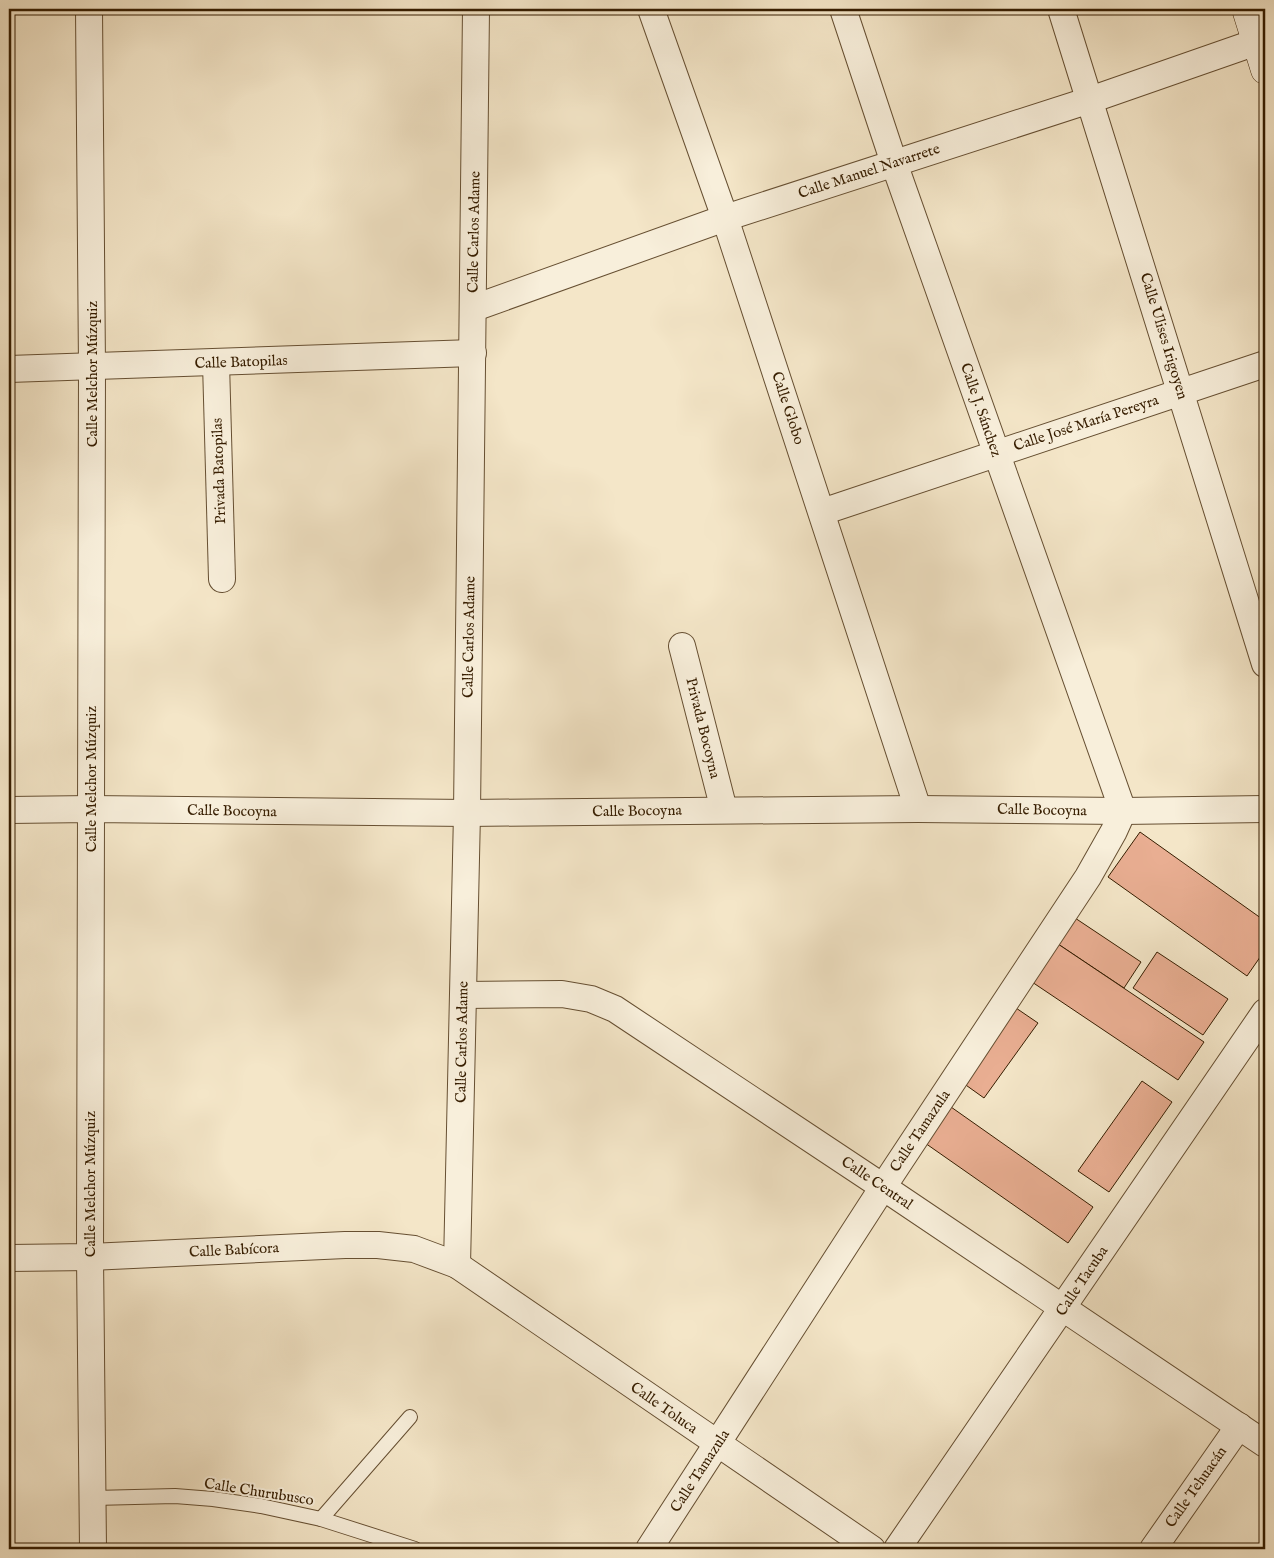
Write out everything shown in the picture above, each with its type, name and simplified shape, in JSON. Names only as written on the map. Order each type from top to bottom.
[{"type":"street","name":"Calle Melchor Múzquiz","points":[[89,9],[92,367],[90,1257],[94,1549]]},
{"type":"street","name":"Calle Carlos Adame","points":[[457,1265],[467,813],[476,9]]},
{"type":"street","name":"Calle Globo","points":[[652,9],[725,218],[918,808]]},
{"type":"street","name":"Calle J. Sánchez","points":[[843,9],[894,163],[1123,811]]},
{"type":"street","name":"Calle Ulises Irigoyen","points":[[1061,9],[1265,664]]},
{"type":"street","points":[[1246,9],[1261,40],[1265,70]]},
{"type":"street","name":"Calle Manuel Navarrete","points":[[474,308],[725,218],[1090,100],[1261,40]]},
{"type":"street","name":"Calle Batopilas","points":[[9,369],[473,353]]},
{"type":"street","name":"Privada Batopilas","points":[[216,363],[222,580]]},
{"type":"street","name":"Calle José María Pereyra","points":[[822,512],[1265,364]]},
{"type":"street","name":"Privada Bocoyna","points":[[682,646],[724,810]]},
{"type":"street","name":"Calle Bocoyna","points":[[9,810],[91,809],[467,813],[918,808],[1123,811],[1265,809]]},
{"type":"street","name":"Calle Tamazula","points":[[649,1549],[718,1445],[883,1186],[1088,877],[1123,811]]},
{"type":"street","name":"Calle Central","points":[[464,995],[562,994],[591,999],[615,1009],[883,1186],[1265,1444]]},
{"type":"street","name":"Calle Tacuba","points":[[897,1549],[1265,1012]]},
{"type":"street","name":"Calle Babícora","points":[[9,1258],[90,1257],[378,1245],[414,1249],[457,1265]]},
{"type":"street","name":"Calle Toluca","points":[[457,1265],[872,1549]]},
{"type":"street","name":"Calle Tehuacán","points":[[1153,1549],[1239,1426]]},
{"type":"lane","points":[[321,1518],[410,1416]]},
{"type":"lane","name":"Calle Churubusco","points":[[94,1498],[175,1496],[214,1499],[261,1506],[321,1518],[415,1549]]},
{"type":"building","points":[[1140,832],[1265,921],[1265,950],[1247,976],[1108,877]]},
{"type":"building","points":[[1075,918],[1141,962],[1124,988],[1058,944]]},
{"type":"building","points":[[1058,944],[1204,1042],[1178,1080],[1032,982]]},
{"type":"building","points":[[1157,952],[1228,999],[1203,1035],[1133,988]]},
{"type":"building","points":[[1016,1008],[1038,1023],[984,1098],[963,1083]]},
{"type":"building","points":[[1142,1081],[1172,1102],[1109,1192],[1078,1171]]},
{"type":"building","points":[[951,1107],[1093,1207],[1068,1243],[925,1143]]}]
